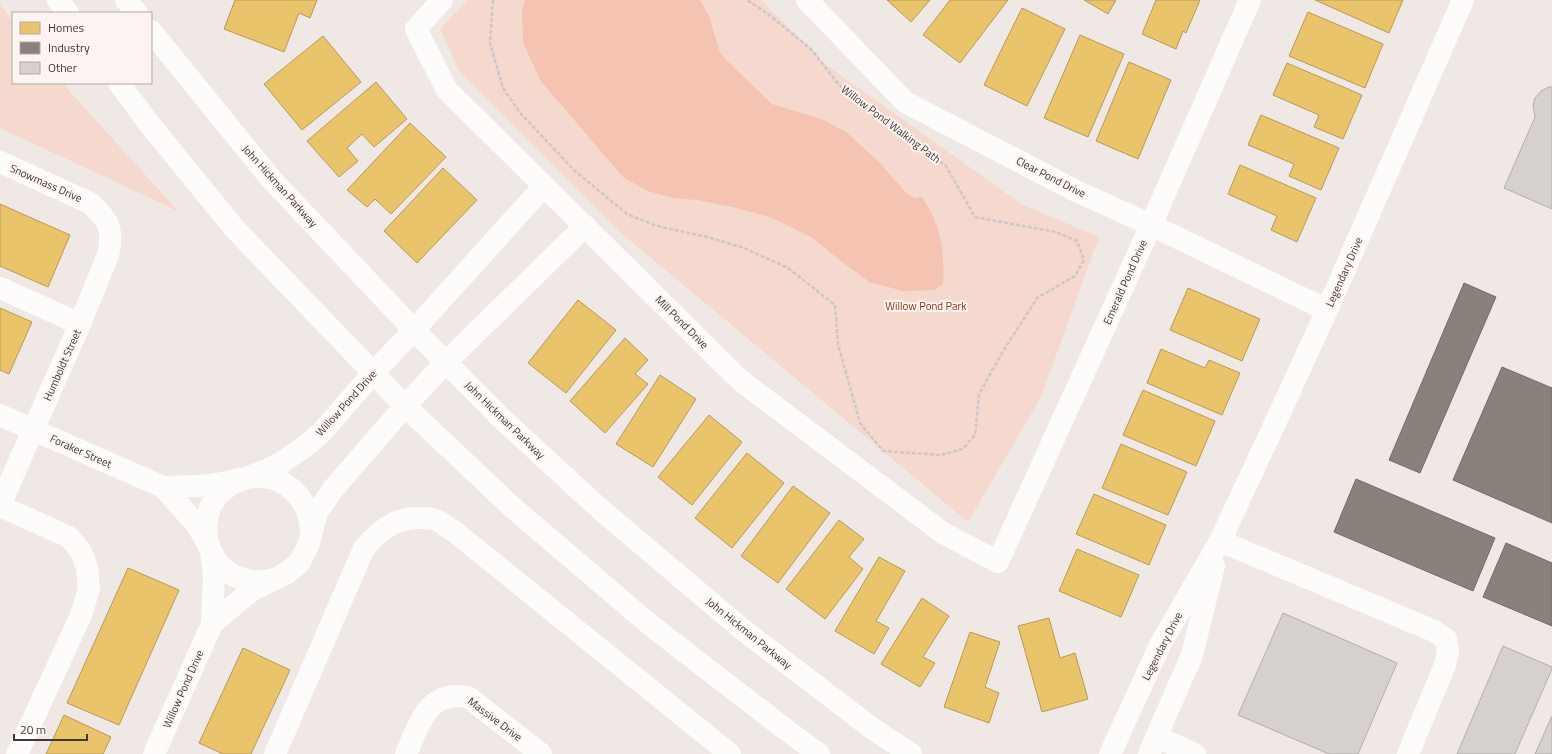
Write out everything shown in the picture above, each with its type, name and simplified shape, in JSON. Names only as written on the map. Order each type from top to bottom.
[{"type":"street","points":[[58,0],[67,12]]},
{"type":"street","points":[[126,0],[136,12]]},
{"type":"street","name":"Mill Pond Drive","points":[[442,0],[416,29],[447,90],[741,381],[943,533],[998,562]]},
{"type":"street","name":"Clear Pond Drive","points":[[807,0],[905,102],[1076,191],[1151,225],[1327,310]]},
{"type":"street","name":"Emerald Pond Drive","points":[[998,562],[1151,225],[1250,0]]},
{"type":"street","name":"Legendary Drive","points":[[1110,754],[1161,643],[1220,541],[1327,310],[1463,0]]},
{"type":"street","name":"John Hickman Parkway","points":[[152,32],[271,179],[414,330],[500,417],[600,509],[742,629],[873,730],[911,754]]},
{"type":"street","points":[[120,84],[147,121],[234,228],[405,406],[512,507],[649,624],[785,730],[819,754]]},
{"type":"street","name":"Snowmass Drive","points":[[0,162],[90,202],[108,222]]},
{"type":"street","name":"Willow Pond Drive","points":[[154,754],[212,624],[214,575],[206,534],[206,524],[210,507],[222,490],[231,484],[282,462],[312,441],[544,186]]},
{"type":"street","name":"Humboldt Street","points":[[0,506],[80,324],[108,255],[111,242],[111,232],[108,222]]},
{"type":"street","name":"Willow Pond Drive","points":[[212,624],[252,590],[287,573],[300,562],[305,553],[315,519],[325,499],[405,406],[446,362],[585,226]]},
{"type":"street","points":[[0,288],[80,324]]},
{"type":"street","name":"Foraker Street","points":[[0,415],[162,487],[195,523],[220,566],[234,576],[254,582],[274,579]]},
{"type":"street","name":"Foraker Street","points":[[162,487],[208,485],[254,476],[267,477],[283,482],[294,490],[301,498],[309,513],[311,523],[310,537]]},
{"type":"street","points":[[0,506],[69,537],[80,550],[87,567],[89,589],[81,615],[17,754]]},
{"type":"street","points":[[275,754],[364,548],[378,533],[395,521],[413,518],[428,518],[439,521],[455,532],[730,754]]},
{"type":"street","points":[[1220,541],[1434,631],[1446,639],[1448,651],[1445,664],[1408,754]]},
{"type":"street","name":"Legendary Drive","points":[[1153,746],[1192,655],[1220,541]]},
{"type":"street","name":"Massive Drive","points":[[406,754],[423,716],[432,705],[444,697],[457,695],[468,697],[541,754]]},
{"type":"street","points":[[1153,746],[1195,754]]},
{"type":"path","name":"Willow Pond Walking Path","points":[[493,0],[490,43],[503,88],[520,114],[575,171],[627,214],[657,226],[707,237],[744,248],[788,268],[835,305],[838,344],[860,423],[883,451],[941,455],[963,449],[975,435],[979,394],[1002,353],[1037,298],[1075,276],[1084,260],[1077,241],[1056,232],[975,217],[946,166],[839,85],[811,49],[768,14],[747,0]]},
{"type":"green space","name":"Willow Pond Park","points":[[467,0],[761,0],[829,67],[1023,205],[1099,237],[1041,397],[968,522],[621,233],[460,72],[440,29]]},
{"type":"green space","points":[[0,5],[12,21],[12,84],[63,84],[178,211],[0,128]]},
{"type":"shaded area","points":[[525,0],[700,0],[709,16],[719,50],[724,58],[772,104],[824,120],[846,132],[879,162],[907,194],[916,198],[922,197],[938,228],[943,261],[943,284],[934,290],[903,291],[870,282],[842,262],[813,238],[770,217],[733,207],[697,200],[673,198],[648,191],[623,177],[540,80],[523,42],[522,11]]},
{"type":"building: Homes","points":[[235,0],[317,0],[310,18],[299,13],[284,52],[224,29]]},
{"type":"building: Homes","points":[[887,0],[930,0],[911,22]]},
{"type":"building: Homes","points":[[950,0],[1008,0],[960,63],[923,35]]},
{"type":"building: Homes","points":[[1084,0],[1116,0],[1108,14]]},
{"type":"building: Homes","points":[[1156,0],[1200,0],[1186,33],[1183,31],[1176,49],[1142,34]]},
{"type":"building: Homes","points":[[1315,0],[1403,0],[1389,33]]},
{"type":"building: Homes","points":[[1022,8],[1065,29],[1027,106],[984,85]]},
{"type":"building: Homes","points":[[1308,12],[1383,44],[1365,88],[1289,56]]},
{"type":"building: Homes","points":[[1080,35],[1124,54],[1088,137],[1044,118]]},
{"type":"building: Homes","points":[[323,36],[361,82],[302,130],[264,84]]},
{"type":"building: Homes","points":[[1129,62],[1171,80],[1138,159],[1096,141]]},
{"type":"building: Homes","points":[[1287,63],[1362,95],[1343,139],[1314,127],[1319,115],[1273,95]]},
{"type":"building: Homes","points":[[376,82],[407,119],[374,147],[362,134],[347,148],[358,161],[339,177],[307,141]]},
{"type":"building: Homes","points":[[1261,115],[1339,148],[1321,190],[1289,176],[1294,164],[1248,145]]},
{"type":"building: Homes","points":[[410,123],[446,157],[391,214],[375,199],[367,207],[347,190]]},
{"type":"building: Homes","points":[[1240,165],[1316,198],[1297,242],[1271,230],[1277,216],[1228,194]]},
{"type":"building: Homes","points":[[443,168],[477,200],[417,263],[384,231]]},
{"type":"building: Homes","points":[[0,204],[70,235],[48,287],[0,266]]},
{"type":"building: Homes","points":[[1188,288],[1260,319],[1242,361],[1170,330]]},
{"type":"building: Homes","points":[[578,300],[616,330],[566,393],[528,363]]},
{"type":"building: Homes","points":[[0,308],[32,322],[9,374],[0,370]]},
{"type":"building: Homes","points":[[625,338],[648,360],[635,374],[648,384],[605,433],[570,401]]},
{"type":"building: Homes","points":[[1161,349],[1205,368],[1209,360],[1240,373],[1222,415],[1147,383]]},
{"type":"building: Homes","points":[[660,375],[696,399],[653,467],[616,444]]},
{"type":"building: Homes","points":[[1143,390],[1215,421],[1196,466],[1123,435]]},
{"type":"building: Homes","points":[[709,415],[742,442],[692,505],[658,477]]},
{"type":"building: Homes","points":[[1121,444],[1187,472],[1168,515],[1102,488]]},
{"type":"building: Homes","points":[[747,453],[784,483],[732,548],[695,518]]},
{"type":"building: Homes","points":[[793,486],[830,513],[778,583],[741,556]]},
{"type":"building: Homes","points":[[1094,494],[1166,525],[1149,565],[1076,534]]},
{"type":"building: Homes","points":[[839,520],[864,539],[849,557],[863,569],[825,619],[786,589]]},
{"type":"building: Homes","points":[[1077,549],[1139,575],[1121,617],[1059,591]]},
{"type":"building: Homes","points":[[879,557],[905,571],[876,621],[889,628],[874,654],[835,631]]},
{"type":"building: Homes","points":[[128,568],[179,590],[119,725],[67,703]]},
{"type":"building: Homes","points":[[922,598],[949,616],[923,657],[935,663],[920,687],[881,664]]},
{"type":"building: Homes","points":[[1049,618],[1060,658],[1075,653],[1088,699],[1042,712],[1018,626]]},
{"type":"building: Homes","points":[[970,632],[1000,642],[985,687],[999,693],[989,723],[944,707]]},
{"type":"building: Homes","points":[[243,648],[290,670],[251,754],[223,754],[199,743]]},
{"type":"building: Homes","points":[[64,715],[111,737],[103,754],[46,754]]},
{"type":"building: Industry","points":[[1464,283],[1496,297],[1420,473],[1389,460]]},
{"type":"building: Industry","points":[[1502,367],[1552,388],[1552,523],[1453,480]]},
{"type":"building: Industry","points":[[1356,479],[1495,538],[1473,591],[1334,532]]},
{"type":"building: Industry","points":[[1506,543],[1552,563],[1552,626],[1483,597]]},
{"type":"building: Other","points":[[1552,87],[1552,209],[1504,188],[1535,117],[1533,105],[1535,98],[1541,91]]},
{"type":"building: Other","points":[[1283,613],[1397,663],[1358,754],[1329,754],[1238,715]]},
{"type":"building: Other","points":[[1503,646],[1552,667],[1552,669],[1515,754],[1457,754]]},
{"type":"building: Other","points":[[1552,716],[1552,754],[1535,754]]}]
